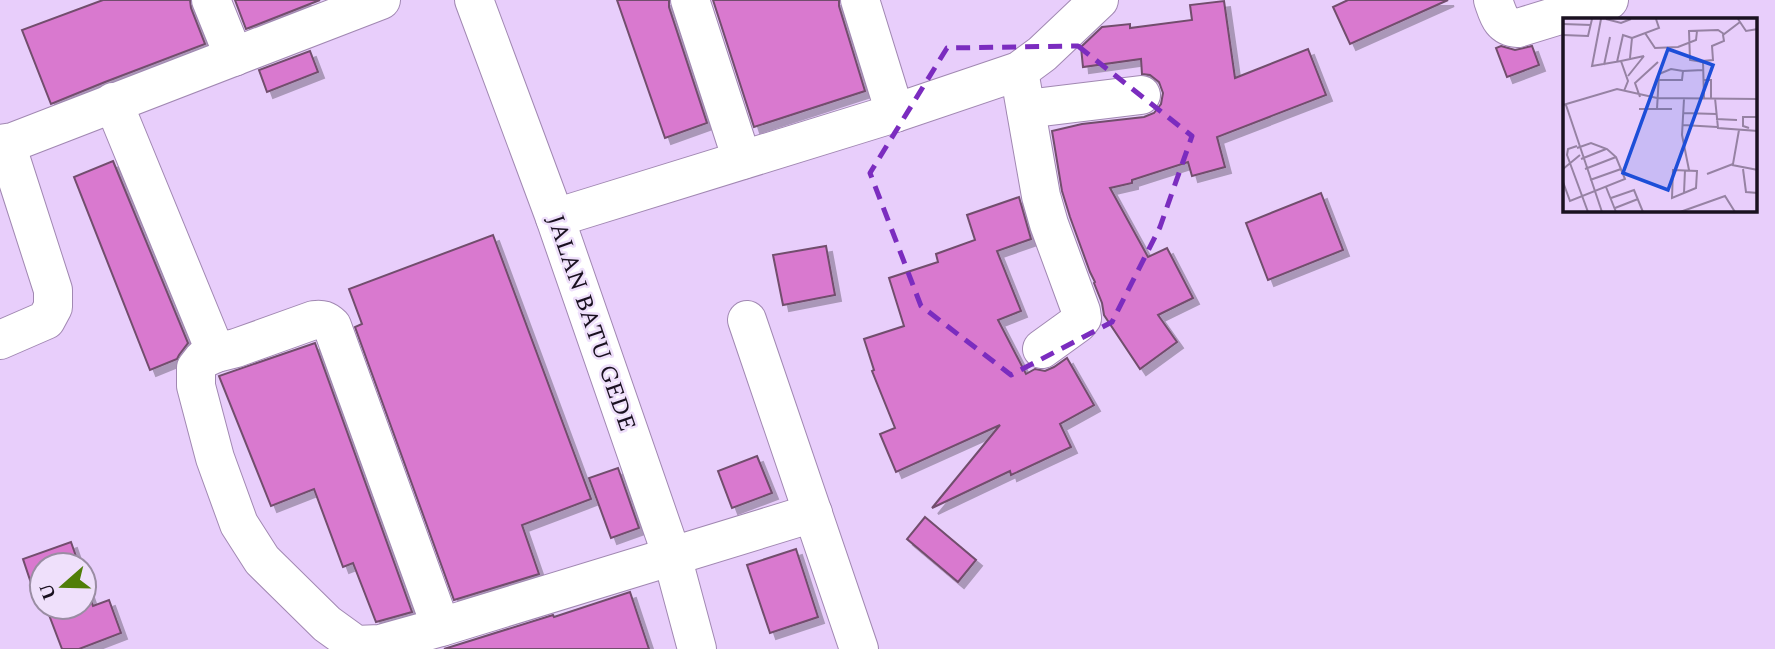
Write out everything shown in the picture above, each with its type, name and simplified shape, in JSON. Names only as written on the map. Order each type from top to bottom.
[{"type":"street","points":[[211,0],[234,57]]},
{"type":"street","points":[[0,341],[46,320],[53,307],[53,290],[3,144],[381,0]]},
{"type":"street","name":"JALAN BATU GEDE","points":[[474,0],[555,218],[673,556],[697,649]]},
{"type":"street","points":[[690,0],[742,160]]},
{"type":"street","points":[[860,0],[895,113]]},
{"type":"street","points":[[555,218],[895,113],[1019,71],[1042,54],[1100,0]]},
{"type":"street","points":[[1493,0],[1501,22],[1506,26],[1518,28],[1609,0]]},
{"type":"street","points":[[1019,71],[1041,196],[1082,311],[1079,323],[1042,349]]},
{"type":"street","points":[[1026,109],[1141,95]]},
{"type":"street","points":[[113,102],[216,352]]},
{"type":"street","points":[[441,627],[332,326],[327,321],[314,320],[236,348],[216,352],[203,359],[196,368],[196,386],[215,458],[239,524],[262,560],[327,624],[356,645],[380,645],[441,627],[813,513]]},
{"type":"street","points":[[747,320],[859,649]]},
{"type":"highlighted area","points":[[1078,46],[1192,136],[1160,227],[1112,322],[1011,375],[921,306],[870,173],[947,48]]},
{"type":"building","points":[[103,0],[190,0],[205,44],[51,104],[22,30]]},
{"type":"building","points":[[235,0],[320,0],[246,29]]},
{"type":"building","points":[[617,0],[669,0],[707,123],[665,138]]},
{"type":"building","points":[[713,0],[839,0],[865,91],[754,127]]},
{"type":"building","points":[[1348,0],[1448,0],[1350,44],[1333,7]]},
{"type":"building","points":[[1224,1],[1235,78],[1308,49],[1326,95],[1217,137],[1225,167],[1192,176],[1188,162],[1132,180],[1132,183],[1110,188],[1148,257],[1167,248],[1193,298],[1158,315],[1177,342],[1140,369],[1104,315],[1062,191],[1052,131],[1082,124],[1144,117],[1154,113],[1161,104],[1163,93],[1159,82],[1150,75],[1142,74],[1141,59],[1083,67],[1081,47],[1102,27],[1130,24],[1130,28],[1192,20],[1190,5]]},
{"type":"building","points":[[1501,46],[1515,50],[1532,46],[1539,65],[1507,77],[1496,48]]},
{"type":"building","points":[[310,51],[318,72],[267,92],[259,70]]},
{"type":"building","points":[[113,161],[188,343],[177,359],[150,370],[74,177]]},
{"type":"building","points":[[1321,193],[1343,250],[1268,280],[1246,223]]},
{"type":"building","points":[[1019,197],[1031,239],[997,251],[1021,311],[998,320],[1026,374],[1035,369],[1045,371],[1067,358],[1094,405],[1060,424],[1071,447],[1011,475],[1010,471],[932,508],[1000,425],[896,472],[880,434],[895,428],[872,371],[874,370],[864,339],[904,326],[889,278],[938,262],[936,254],[975,240],[967,215]]},
{"type":"building","points":[[493,235],[591,499],[522,525],[539,574],[454,600],[355,327],[362,324],[349,289]]},
{"type":"building","points":[[826,246],[835,295],[783,305],[773,255]]},
{"type":"building","points":[[315,343],[412,612],[376,622],[353,563],[343,567],[314,489],[271,506],[219,376]]},
{"type":"building","points":[[757,456],[772,493],[732,508],[718,471]]},
{"type":"building","points":[[618,468],[639,528],[611,538],[589,478]]},
{"type":"building","points":[[925,517],[976,560],[958,582],[907,539]]},
{"type":"building","points":[[71,542],[74,551],[46,551]]},
{"type":"building","points":[[796,549],[818,617],[770,633],[747,565]]},
{"type":"building","points":[[28,557],[28,574],[23,559]]},
{"type":"building","points":[[630,592],[649,649],[444,649],[553,615],[554,617]]},
{"type":"building","points":[[109,600],[121,633],[79,649],[62,649],[51,621],[98,621],[98,604]]}]
